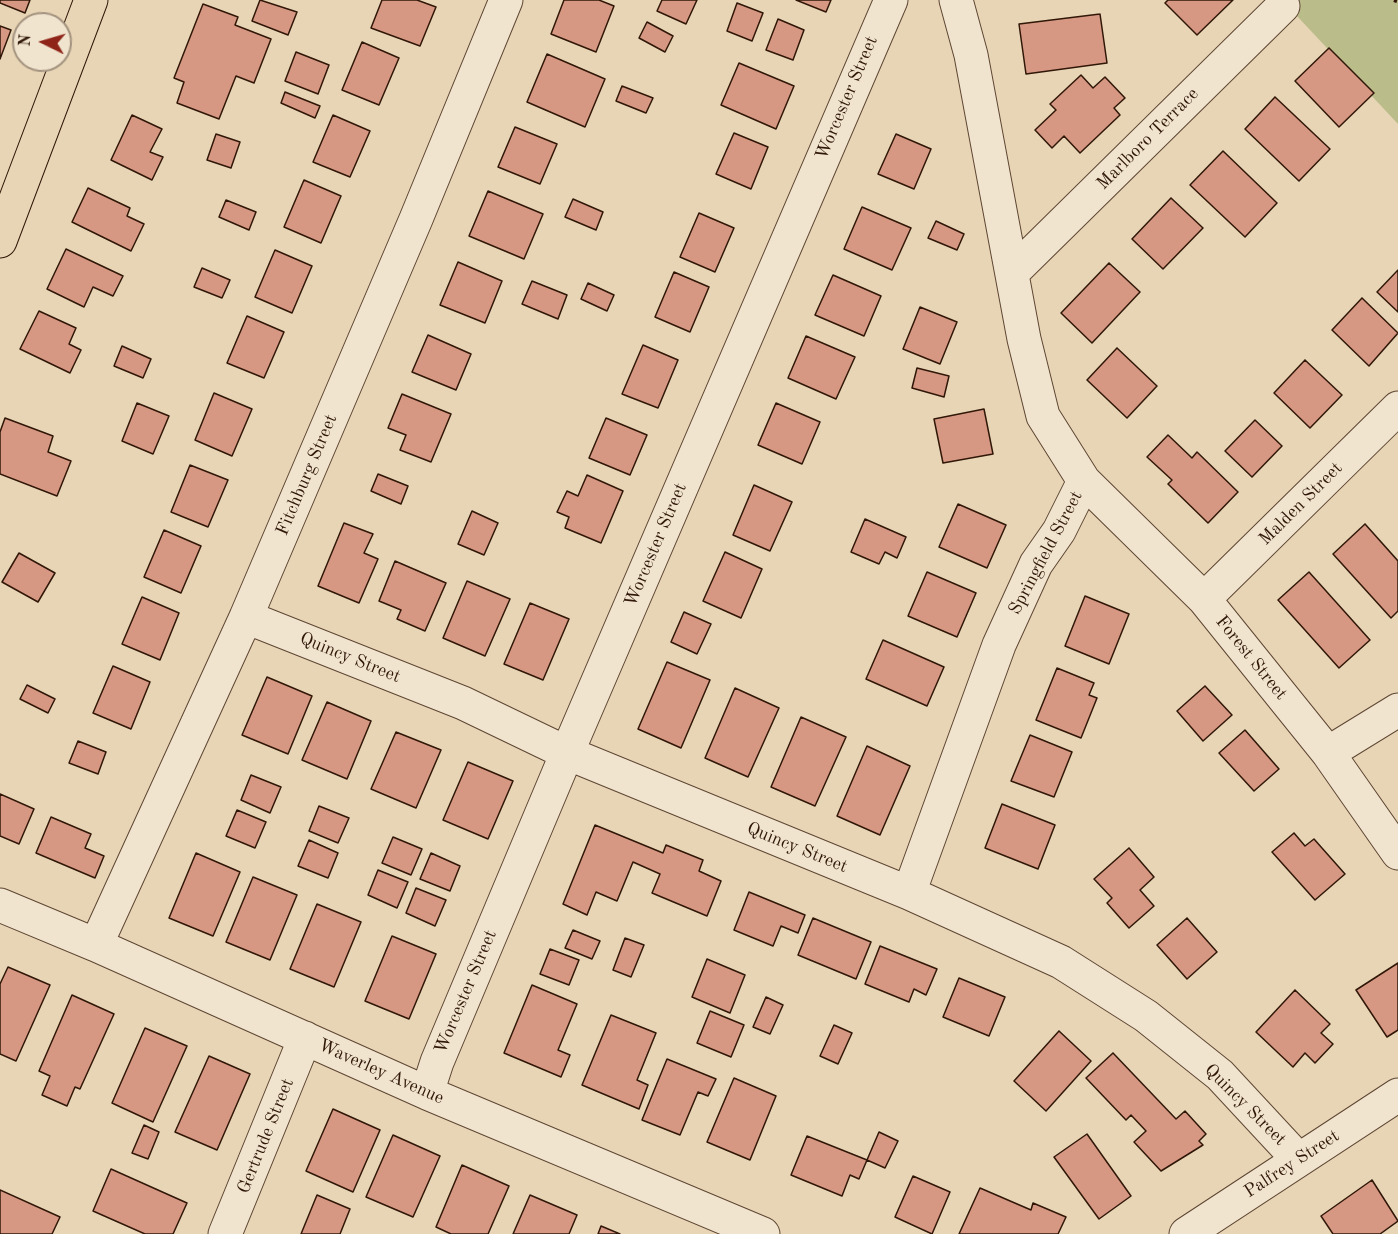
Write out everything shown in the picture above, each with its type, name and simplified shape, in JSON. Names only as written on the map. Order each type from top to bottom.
[{"type":"main road","points":[[3,221],[91,0]]},
{"type":"street","name":"Fitchburg Street","points":[[96,945],[246,617],[416,219],[506,0]]},
{"type":"street","name":"Worcester Street","points":[[427,1092],[437,1062],[567,753],[891,0]]},
{"type":"street","name":"Springfield Street","points":[[909,893],[999,645],[1036,564],[1059,531],[1083,481],[1043,416],[1024,339],[971,54],[956,0]]},
{"type":"street","name":"Marlboro Terrace","points":[[1013,272],[1283,6]]},
{"type":"street","name":"Malden Street","points":[[1204,600],[1398,408]]},
{"type":"street","name":"Forest Street","points":[[1083,481],[1204,600],[1328,753],[1398,852]]},
{"type":"street","name":"Quincy Street","points":[[246,617],[463,703],[567,753],[909,893],[1061,962],[1146,1016],[1220,1076],[1298,1159]]},
{"type":"street","points":[[1328,753],[1398,710]]},
{"type":"street","name":"Waverley Avenue","points":[[0,905],[96,945],[427,1092],[763,1234]]},
{"type":"street","name":"Gertrude Street","points":[[225,1234],[305,1038]]},
{"type":"street","name":"Palfrey Street","points":[[1186,1234],[1398,1095]]},
{"type":"green space","points":[[1282,0],[1398,0],[1398,124]]},
{"type":"building","points":[[0,0],[30,0],[25,12],[0,3]]},
{"type":"building","points":[[260,0],[297,12],[288,35],[252,21]]},
{"type":"building","points":[[382,0],[417,0],[436,7],[420,46],[371,28]]},
{"type":"building","points":[[564,0],[599,0],[614,6],[596,52],[551,34]]},
{"type":"building","points":[[662,0],[697,0],[686,24],[657,11]]},
{"type":"building","points":[[796,0],[831,0],[826,12]]},
{"type":"building","points":[[1168,0],[1233,0],[1197,35],[1165,3]]},
{"type":"building","points":[[737,3],[763,13],[752,41],[727,31]]},
{"type":"building","points":[[203,4],[238,17],[235,25],[271,39],[254,83],[236,76],[219,119],[177,103],[184,82],[174,78]]},
{"type":"building","points":[[1100,14],[1107,63],[1026,74],[1019,24]]},
{"type":"building","points":[[778,19],[804,30],[793,60],[766,50]]},
{"type":"building","points":[[647,22],[673,36],[665,52],[639,38]]},
{"type":"building","points":[[0,26],[11,30],[0,59]]},
{"type":"building","points":[[362,42],[399,58],[379,105],[342,90]]},
{"type":"building","points":[[1329,48],[1374,93],[1339,127],[1295,81]]},
{"type":"building","points":[[296,52],[329,65],[318,94],[285,81]]},
{"type":"building","points":[[547,54],[605,79],[585,127],[527,102]]},
{"type":"building","points":[[739,63],[794,86],[776,129],[721,105]]},
{"type":"building","points":[[1081,75],[1093,88],[1105,77],[1125,98],[1114,108],[1120,115],[1080,153],[1064,136],[1052,148],[1035,130],[1056,110],[1050,104]]},
{"type":"building","points":[[622,86],[653,98],[646,113],[616,101]]},
{"type":"building","points":[[285,92],[320,106],[315,118],[281,103]]},
{"type":"building","points":[[1275,97],[1330,149],[1299,181],[1245,129]]},
{"type":"building","points":[[132,115],[162,129],[150,152],[163,157],[152,180],[111,160]]},
{"type":"building","points":[[333,115],[370,131],[350,177],[313,162]]},
{"type":"building","points":[[515,127],[557,144],[540,184],[498,167]]},
{"type":"building","points":[[734,133],[768,147],[751,189],[716,174]]},
{"type":"building","points":[[216,134],[240,142],[231,168],[207,160]]},
{"type":"building","points":[[896,134],[931,149],[914,189],[878,174]]},
{"type":"building","points":[[1223,151],[1277,203],[1245,237],[1190,185]]},
{"type":"building","points":[[304,180],[341,196],[321,243],[284,227]]},
{"type":"building","points":[[88,188],[130,208],[127,216],[144,224],[131,251],[72,222]]},
{"type":"building","points":[[488,191],[543,214],[524,259],[469,236]]},
{"type":"building","points":[[1171,198],[1203,228],[1163,269],[1132,239]]},
{"type":"building","points":[[573,199],[603,212],[596,230],[565,217]]},
{"type":"building","points":[[226,200],[256,212],[249,230],[219,217]]},
{"type":"building","points":[[862,207],[911,228],[892,270],[844,249]]},
{"type":"building","points":[[699,213],[734,228],[715,272],[680,257]]},
{"type":"building","points":[[936,221],[964,234],[957,250],[928,238]]},
{"type":"building","points":[[66,249],[123,276],[113,296],[93,287],[84,307],[47,289]]},
{"type":"building","points":[[275,250],[312,266],[292,313],[255,297]]},
{"type":"building","points":[[458,262],[502,281],[485,323],[440,305]]},
{"type":"building","points":[[1109,263],[1140,292],[1092,343],[1061,313]]},
{"type":"building","points":[[202,268],[230,280],[222,298],[194,287]]},
{"type":"building","points":[[1398,270],[1398,312],[1377,292]]},
{"type":"building","points":[[674,272],[709,287],[690,332],[655,317]]},
{"type":"building","points":[[833,275],[881,296],[864,336],[815,315]]},
{"type":"building","points":[[532,281],[567,295],[558,319],[522,304]]},
{"type":"building","points":[[588,283],[614,295],[607,311],[581,299]]},
{"type":"building","points":[[1362,298],[1398,333],[1369,366],[1332,330]]},
{"type":"building","points":[[920,307],[957,322],[940,364],[903,349]]},
{"type":"building","points":[[39,311],[76,328],[69,344],[81,350],[70,373],[20,349]]},
{"type":"building","points":[[247,316],[284,332],[264,378],[227,363]]},
{"type":"building","points":[[428,335],[471,354],[456,390],[412,372]]},
{"type":"building","points":[[806,336],[855,357],[836,399],[788,378]]},
{"type":"building","points":[[643,345],[678,360],[658,408],[622,394]]},
{"type":"building","points":[[122,346],[151,359],[143,378],[114,366]]},
{"type":"building","points":[[1117,348],[1157,386],[1127,418],[1087,380]]},
{"type":"building","points":[[1305,360],[1342,395],[1310,428],[1274,393]]},
{"type":"building","points":[[917,368],[949,376],[944,397],[912,388]]},
{"type":"building","points":[[214,393],[252,409],[232,456],[195,440]]},
{"type":"building","points":[[402,394],[451,414],[431,462],[400,450],[406,435],[388,428]]},
{"type":"building","points":[[137,403],[169,416],[153,454],[122,441]]},
{"type":"building","points":[[776,403],[820,422],[802,464],[758,445]]},
{"type":"building","points":[[984,409],[993,454],[943,463],[934,419]]},
{"type":"building","points":[[5,418],[53,436],[48,452],[71,461],[57,496],[0,474],[0,432]]},
{"type":"building","points":[[606,418],[647,435],[630,475],[589,458]]},
{"type":"building","points":[[1255,420],[1282,446],[1252,477],[1225,451]]},
{"type":"building","points":[[1168,435],[1192,458],[1197,452],[1238,492],[1208,523],[1168,484],[1172,480],[1147,457]]},
{"type":"building","points":[[190,465],[228,480],[208,527],[171,512]]},
{"type":"building","points":[[378,474],[408,486],[401,504],[371,491]]},
{"type":"building","points":[[587,475],[623,491],[601,543],[565,528],[569,517],[557,512],[567,491],[578,496]]},
{"type":"building","points":[[754,485],[792,502],[770,551],[733,535]]},
{"type":"building","points":[[958,504],[1006,525],[987,568],[939,547]]},
{"type":"building","points":[[472,511],[498,523],[484,555],[458,544]]},
{"type":"building","points":[[865,519],[906,537],[897,558],[885,552],[879,564],[851,552]]},
{"type":"building","points":[[344,523],[373,534],[364,553],[378,559],[359,603],[318,586]]},
{"type":"building","points":[[1365,524],[1398,561],[1398,611],[1391,618],[1333,554]]},
{"type":"building","points":[[164,530],[201,546],[181,593],[144,577]]},
{"type":"building","points":[[725,552],[762,569],[741,618],[703,601]]},
{"type":"building","points":[[19,553],[55,573],[38,602],[2,582]]},
{"type":"building","points":[[395,561],[446,583],[425,631],[397,619],[401,610],[379,601]]},
{"type":"building","points":[[927,572],[976,593],[957,637],[908,616]]},
{"type":"building","points":[[1309,572],[1370,640],[1339,668],[1278,600]]},
{"type":"building","points":[[467,581],[510,599],[485,656],[443,638]]},
{"type":"building","points":[[1085,596],[1129,614],[1109,664],[1065,646]]},
{"type":"building","points":[[142,597],[179,613],[160,660],[122,644]]},
{"type":"building","points":[[530,603],[569,619],[543,680],[504,664]]},
{"type":"building","points":[[684,612],[711,624],[697,654],[671,642]]},
{"type":"building","points":[[883,640],[944,667],[927,706],[866,679]]},
{"type":"building","points":[[667,662],[710,680],[681,748],[638,729]]},
{"type":"building","points":[[113,666],[150,682],[131,729],[93,713]]},
{"type":"building","points":[[1057,668],[1094,683],[1089,695],[1097,698],[1081,738],[1036,720]]},
{"type":"building","points":[[267,677],[312,696],[288,754],[242,735]]},
{"type":"building","points":[[27,685],[55,699],[48,713],[20,699]]},
{"type":"building","points":[[1205,686],[1232,715],[1203,741],[1177,711]]},
{"type":"building","points":[[735,688],[779,708],[748,777],[705,758]]},
{"type":"building","points":[[327,702],[371,721],[347,779],[302,760]]},
{"type":"building","points":[[801,717],[846,737],[815,806],[771,787]]},
{"type":"building","points":[[1245,730],[1279,769],[1254,791],[1219,753]]},
{"type":"building","points":[[396,732],[441,750],[416,808],[371,789]]},
{"type":"building","points":[[1030,735],[1072,752],[1054,797],[1011,781]]},
{"type":"building","points":[[78,741],[106,752],[98,774],[69,763]]},
{"type":"building","points":[[867,746],[910,766],[880,835],[837,816]]},
{"type":"building","points":[[468,762],[513,781],[488,839],[443,820]]},
{"type":"building","points":[[251,775],[281,787],[270,813],[241,800]]},
{"type":"building","points":[[0,794],[34,809],[19,844],[0,836]]},
{"type":"building","points":[[1002,804],[1055,825],[1038,869],[985,848]]},
{"type":"building","points":[[319,806],[349,818],[338,843],[309,831]]},
{"type":"building","points":[[237,810],[266,822],[255,848],[226,836]]},
{"type":"building","points":[[51,817],[91,834],[85,848],[104,856],[95,878],[36,853]]},
{"type":"building","points":[[595,825],[663,853],[666,845],[703,860],[699,871],[721,881],[707,916],[652,893],[660,874],[633,862],[617,901],[596,892],[587,915],[563,904]]},
{"type":"building","points":[[1294,833],[1305,846],[1314,839],[1345,874],[1315,900],[1272,852]]},
{"type":"building","points":[[393,837],[422,849],[411,875],[382,863]]},
{"type":"building","points":[[309,840],[338,853],[328,878],[298,866]]},
{"type":"building","points":[[1129,848],[1154,877],[1140,890],[1154,906],[1129,928],[1107,903],[1112,898],[1094,879]]},
{"type":"building","points":[[196,853],[240,872],[213,936],[169,918]]},
{"type":"building","points":[[431,853],[460,866],[450,891],[420,879]]},
{"type":"building","points":[[378,870],[408,882],[397,908],[368,895]]},
{"type":"building","points":[[253,877],[297,895],[270,960],[226,942]]},
{"type":"building","points":[[416,888],[446,900],[435,926],[406,913]]},
{"type":"building","points":[[749,892],[805,915],[798,933],[781,926],[773,946],[734,930]]},
{"type":"building","points":[[317,904],[361,922],[334,987],[290,969]]},
{"type":"building","points":[[813,918],[871,942],[856,979],[798,955]]},
{"type":"building","points":[[1187,918],[1217,952],[1187,979],[1157,945]]},
{"type":"building","points":[[573,930],[600,941],[592,959],[565,948]]},
{"type":"building","points":[[392,936],[436,954],[409,1019],[365,1001]]},
{"type":"building","points":[[625,938],[644,945],[631,977],[613,970]]},
{"type":"building","points":[[880,946],[937,969],[926,995],[914,989],[909,1002],[865,984]]},
{"type":"building","points":[[550,949],[579,960],[569,985],[540,974]]},
{"type":"building","points":[[707,959],[745,975],[730,1013],[692,997]]},
{"type":"building","points":[[1398,963],[1398,1030],[1387,1037],[1356,990]]},
{"type":"building","points":[[8,967],[50,985],[16,1061],[0,1054],[0,984]]},
{"type":"building","points":[[959,978],[1005,997],[989,1036],[943,1017]]},
{"type":"building","points":[[532,985],[577,1004],[558,1050],[570,1055],[561,1077],[504,1053]]},
{"type":"building","points":[[1295,990],[1330,1024],[1321,1033],[1333,1044],[1315,1063],[1305,1053],[1293,1067],[1256,1032]]},
{"type":"building","points":[[72,995],[114,1014],[80,1089],[75,1087],[67,1106],[42,1095],[50,1076],[39,1071]]},
{"type":"building","points":[[766,997],[783,1005],[770,1034],[753,1027]]},
{"type":"building","points":[[710,1011],[744,1025],[731,1057],[697,1043]]},
{"type":"building","points":[[611,1015],[656,1033],[637,1080],[648,1085],[639,1109],[582,1085]]},
{"type":"building","points":[[834,1025],[852,1033],[838,1064],[820,1056]]},
{"type":"building","points":[[145,1028],[187,1046],[153,1122],[112,1103]]},
{"type":"building","points":[[1059,1031],[1091,1061],[1046,1111],[1014,1081]]},
{"type":"building","points":[[1113,1053],[1176,1119],[1185,1111],[1206,1134],[1199,1141],[1203,1145],[1161,1171],[1134,1142],[1146,1131],[1131,1115],[1126,1120],[1086,1078]]},
{"type":"building","points":[[209,1056],[250,1074],[217,1150],[175,1132]]},
{"type":"building","points":[[667,1059],[716,1079],[708,1096],[698,1092],[680,1135],[642,1120]]},
{"type":"building","points":[[734,1078],[776,1096],[750,1160],[707,1142]]},
{"type":"building","points":[[333,1109],[380,1130],[353,1192],[306,1171]]},
{"type":"building","points":[[144,1125],[159,1132],[148,1159],[132,1153]]},
{"type":"building","points":[[879,1132],[898,1141],[885,1168],[867,1160]]},
{"type":"building","points":[[1087,1134],[1131,1196],[1099,1219],[1054,1157]]},
{"type":"building","points":[[393,1135],[440,1156],[413,1217],[366,1197]]},
{"type":"building","points":[[807,1136],[867,1160],[859,1179],[850,1175],[842,1196],[791,1175]]},
{"type":"building","points":[[462,1165],[509,1186],[488,1234],[451,1234],[436,1227]]},
{"type":"building","points":[[111,1169],[187,1203],[173,1234],[145,1234],[93,1211]]},
{"type":"building","points":[[913,1176],[950,1192],[932,1234],[895,1217]]},
{"type":"building","points":[[1372,1180],[1398,1221],[1380,1234],[1333,1234],[1321,1216]]},
{"type":"building","points":[[980,1188],[1031,1210],[1033,1203],[1066,1217],[1058,1234],[959,1234]]},
{"type":"building","points":[[0,1190],[60,1217],[52,1234],[0,1234]]},
{"type":"building","points":[[317,1195],[350,1209],[340,1234],[301,1234]]},
{"type":"building","points":[[530,1195],[577,1215],[569,1234],[513,1234]]},
{"type":"building","points":[[601,1226],[620,1234],[598,1234]]}]
